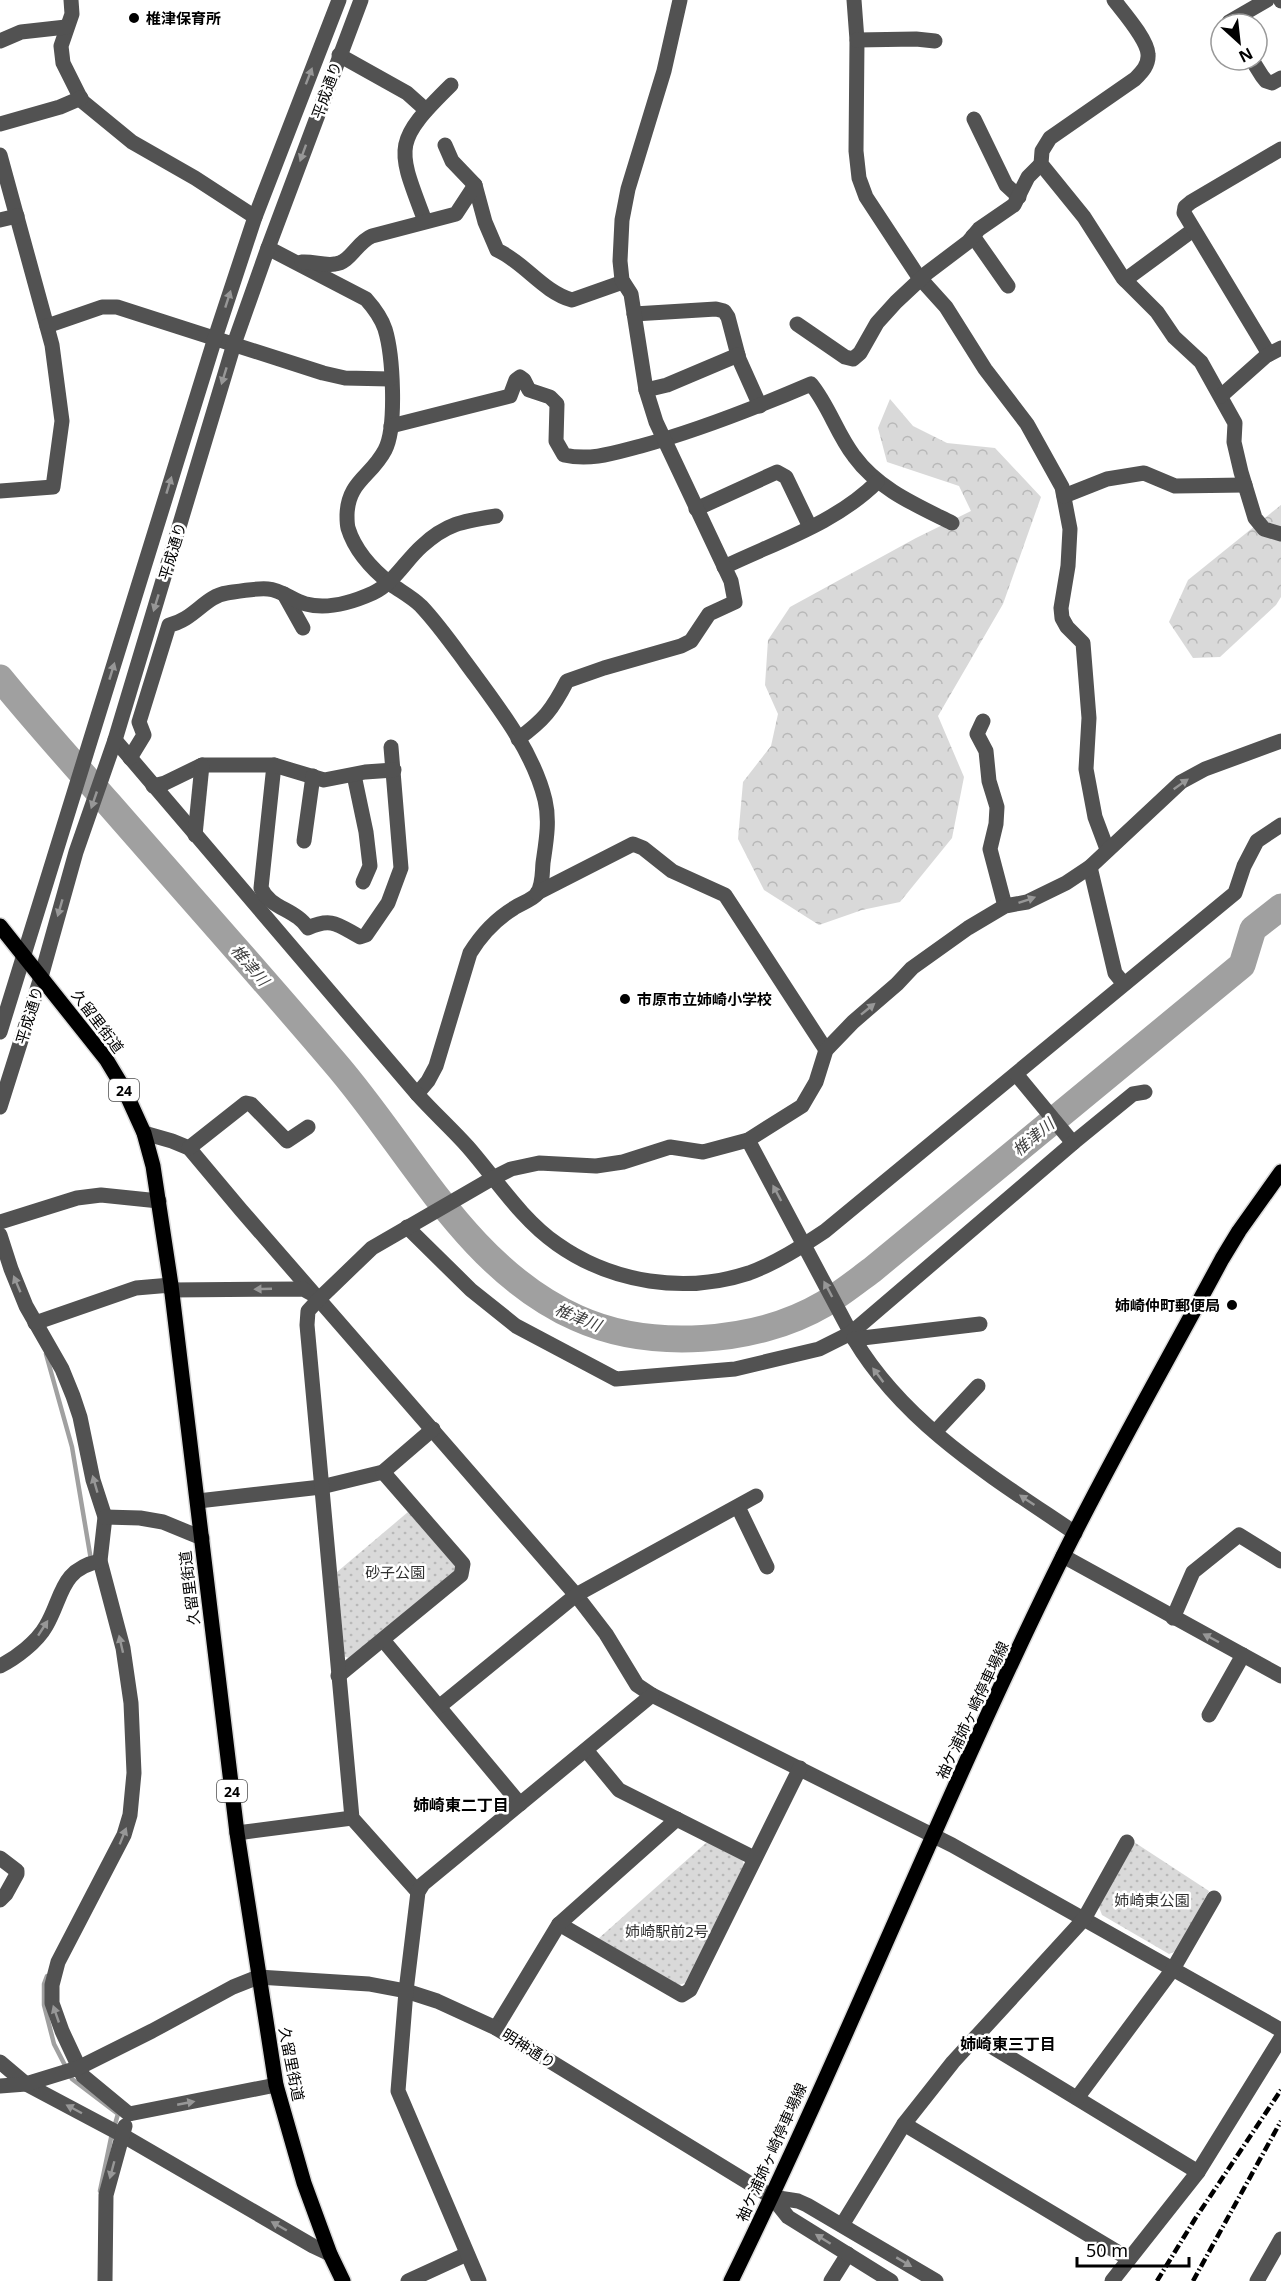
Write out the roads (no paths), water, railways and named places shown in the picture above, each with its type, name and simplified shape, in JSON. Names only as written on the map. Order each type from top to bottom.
[{"type":"main road","name":"久留里街道","points":[[0,926],[106,1059],[124,1089],[144,1133],[159,1201],[171,1287],[237,1833],[276,2085],[291,2139],[330,2254],[343,2281]]},
{"type":"main road","name":"袖ケ浦姉ヶ崎停車場線","points":[[731,2281],[772,2197],[934,1835],[1063,1556],[1222,1259],[1281,1172]]},
{"type":"street","points":[[71,0],[72,14],[61,46],[63,63],[81,98],[132,142],[195,178],[255,217]]},
{"type":"street","name":"平成通り","points":[[0,1032],[215,338],[255,217],[339,0]]},
{"type":"street","name":"平成通り","points":[[0,1107],[41,977],[76,852],[114,743],[234,344],[361,0]]},
{"type":"street","points":[[518,739],[539,724],[553,708],[567,681],[681,646],[691,641],[709,614],[735,602],[731,581],[664,441],[646,390],[631,294],[623,282],[620,261],[622,220],[628,189],[664,71],[680,0]]},
{"type":"street","points":[[854,0],[856,151],[859,178],[866,197],[921,280],[946,307],[986,369],[1027,424],[1062,487],[1070,530],[1068,566],[1061,608],[1062,618],[1067,627],[1083,643],[1089,718],[1086,769],[1095,817],[1107,849]]},
{"type":"street","points":[[797,324],[845,357],[853,358],[860,353],[877,323],[897,302],[979,229],[1014,205],[1028,177],[1041,164],[1042,151],[1050,138],[1135,79],[1146,67],[1148,54],[1144,41],[1114,0]]},
{"type":"street","points":[[1246,12],[1267,0]]},
{"type":"street","points":[[0,41],[21,32],[66,27]]},
{"type":"street","points":[[856,40],[935,41]]},
{"type":"street","points":[[339,55],[407,93],[426,110]]},
{"type":"street","points":[[1260,72],[1266,81],[1272,82],[1281,78]]},
{"type":"street","points":[[425,221],[406,171],[403,156],[406,141],[415,122],[451,85]]},
{"type":"street","points":[[0,124],[60,107],[81,98]]},
{"type":"street","points":[[974,119],[1006,185],[1019,197]]},
{"type":"street","points":[[445,145],[452,161],[475,185],[485,222],[497,250],[512,257],[553,292],[572,300],[623,282]]},
{"type":"street","points":[[1221,396],[1275,351],[1193,230],[1184,213],[1185,207],[1281,149]]},
{"type":"street","points":[[0,155],[52,345],[62,421],[53,487],[0,491]]},
{"type":"street","points":[[1041,164],[1084,217],[1125,280],[1157,312],[1174,337],[1201,362],[1235,423],[1234,442],[1255,518],[1264,529],[1281,534]]},
{"type":"street","points":[[295,263],[305,261],[325,265],[341,263],[363,240],[456,214],[475,185]]},
{"type":"street","points":[[0,220],[17,216]]},
{"type":"street","points":[[1125,280],[1193,230]]},
{"type":"street","points":[[973,236],[1008,286]]},
{"type":"street","points":[[268,248],[366,299],[385,328],[388,346],[391,426],[385,449],[378,461],[351,492],[347,527],[360,552],[389,583],[419,604],[440,628],[518,739],[536,776],[547,811],[542,883],[537,893]]},
{"type":"street","points":[[47,326],[102,307],[117,307],[323,373],[345,378],[390,379]]},
{"type":"street","points":[[634,314],[716,309],[724,311],[728,317],[738,355],[760,406]]},
{"type":"street","points":[[646,390],[668,385],[738,355]]},
{"type":"street","points":[[391,426],[510,396],[516,380],[520,377],[529,390],[550,397],[557,404],[556,441],[564,455],[580,458],[610,455],[664,441],[760,406],[811,384],[853,455],[878,482],[952,523]]},
{"type":"street","points":[[696,509],[777,472],[786,477],[810,527]]},
{"type":"street","points":[[1064,496],[1107,478],[1144,473],[1175,486],[1245,485]]},
{"type":"street","points":[[724,567],[841,513],[878,482]]},
{"type":"street","points":[[130,758],[144,735],[139,722],[169,626],[180,623],[219,594],[270,589],[306,604],[332,606],[375,592],[389,583],[421,546],[442,531],[457,522],[496,516]]},
{"type":"street","points":[[284,594],[303,628]]},
{"type":"street","points":[[983,721],[977,734],[987,751],[989,781],[997,807],[996,824],[990,849],[1005,906]]},
{"type":"street","points":[[418,1892],[352,1818],[321,1487],[307,1325],[308,1311],[372,1248],[511,1169],[539,1163],[596,1166],[623,1162],[670,1147],[703,1152],[748,1140],[802,1106],[816,1082],[826,1050],[912,968],[968,928],[1005,906],[1036,897],[1066,883],[1090,867],[1181,782],[1221,762],[1281,741]]},
{"type":"street","points":[[114,743],[130,758],[417,1094],[466,1145],[531,1221],[556,1244],[584,1260],[609,1271],[644,1281],[697,1283],[729,1279],[772,1262],[825,1231],[1235,893],[1244,866],[1257,841],[1281,825]]},
{"type":"street","points":[[293,950],[308,928],[318,924],[332,922],[360,937],[366,935],[388,903],[401,868],[391,747]]},
{"type":"street","points":[[153,786],[165,783],[202,765],[274,765],[324,780],[365,772],[394,770]]},
{"type":"street","points":[[195,835],[202,765]]},
{"type":"street","points":[[274,765],[261,888],[268,901],[302,920],[308,928]]},
{"type":"street","points":[[354,775],[366,832],[370,866],[363,882]]},
{"type":"street","points":[[304,841],[313,776]]},
{"type":"street","points":[[417,1094],[436,1066],[470,953],[477,941],[497,920],[537,893],[633,844],[643,848],[672,871],[725,895],[826,1050]]},
{"type":"street","points":[[1090,867],[1114,973],[1124,984]]},
{"type":"street","points":[[1016,1074],[1073,1143]]},
{"type":"street","points":[[853,1336],[1073,1143],[1133,1094],[1145,1092]]},
{"type":"street","points":[[189,1148],[246,1103],[251,1104],[287,1141],[308,1127]]},
{"type":"street","points":[[144,1133],[189,1148],[576,1595],[606,1634],[637,1685],[652,1695],[934,1835],[1281,2031]]},
{"type":"street","points":[[748,1140],[853,1336],[865,1357],[889,1389],[969,1461],[1075,1533]]},
{"type":"street","points":[[0,1222],[77,1198],[101,1195],[159,1201]]},
{"type":"street","points":[[407,1227],[471,1290],[516,1326],[600,1368],[616,1379],[735,1369],[819,1349],[853,1336],[980,1324]]},
{"type":"street","points":[[0,1235],[11,1269],[35,1323],[62,1369],[73,1396],[80,1417],[93,1480],[105,1517],[100,1562],[123,1648],[131,1702],[134,1773],[130,1815],[124,1835],[58,1962],[52,1985],[52,2003],[83,2076],[129,2114]]},
{"type":"street","points":[[35,1323],[136,1288],[303,1288],[319,1299]]},
{"type":"street","points":[[935,1432],[978,1386]]},
{"type":"street","points":[[198,1501],[321,1487],[383,1472],[433,1429]]},
{"type":"street","points":[[338,1676],[461,1575],[463,1564],[383,1472]]},
{"type":"street","points":[[440,1706],[576,1595],[756,1496]]},
{"type":"street","points":[[738,1507],[767,1567]]},
{"type":"street","points":[[105,1517],[140,1518],[163,1522],[202,1538]]},
{"type":"street","points":[[1173,1618],[1193,1572],[1239,1535],[1281,1562]]},
{"type":"street","points":[[1063,1556],[1281,1677]]},
{"type":"street","points":[[0,1666],[40,1635],[70,1575],[86,1564],[100,1562]]},
{"type":"street","points":[[383,1640],[520,1804]]},
{"type":"street","points":[[1209,1715],[1243,1655]]},
{"type":"street","points":[[478,2281],[398,2091],[406,1991],[418,1892],[423,1884],[652,1695]]},
{"type":"street","points":[[586,1750],[619,1790],[754,1858]]},
{"type":"street","points":[[559,1924],[682,1995],[685,1994],[690,1990],[800,1768]]},
{"type":"street","points":[[237,1833],[352,1818]]},
{"type":"street","points":[[496,2028],[559,1924],[677,1819]]},
{"type":"street","points":[[842,2225],[904,2124],[976,2037],[1084,1919],[1127,1842]]},
{"type":"street","points":[[0,1858],[17,1871],[17,1874],[6,1894],[0,1899]]},
{"type":"street","points":[[1077,2098],[1173,1970],[1214,1898]]},
{"type":"street","points":[[0,2086],[26,2084],[78,2068],[152,2031],[233,1986],[258,1977]]},
{"type":"street","name":"明神通り","points":[[258,1977],[369,1984],[406,1991],[467,2013],[496,2028],[772,2197],[788,2217],[891,2281]]},
{"type":"street","points":[[976,2037],[1198,2172]]},
{"type":"street","points":[[1112,2281],[1198,2172],[1281,2038]]},
{"type":"street","points":[[0,2062],[26,2084],[122,2135],[330,2254]]},
{"type":"street","points":[[129,2114],[276,2085]]},
{"type":"street","points":[[105,2281],[106,2196],[129,2114]]},
{"type":"street","points":[[904,2124],[1129,2259]]},
{"type":"street","name":"明神通り","points":[[772,2197],[798,2201],[936,2281]]},
{"type":"street","points":[[1257,2281],[1281,2239]]},
{"type":"street","points":[[408,2281],[467,2254]]},
{"type":"street","points":[[831,2281],[848,2254]]},
{"type":"waterway","name":"椎津川","points":[[0,678],[335,1063],[443,1205],[472,1239],[503,1270],[538,1297],[577,1318],[606,1329],[637,1335],[669,1339],[735,1335],[767,1328],[797,1317],[837,1296],[872,1270],[1242,965],[1253,929],[1281,907]]},
{"type":"waterway","points":[[46,1354],[72,1447],[91,1560]]},
{"type":"waterway","points":[[47,1976],[44,1984],[44,2005],[54,2044],[72,2079],[118,2114],[100,2191]]},
{"type":"railway","points":[[1157,2281],[1195,2219],[1281,2090]]},
{"type":"railway","points":[[1193,2281],[1281,2121]]},
{"type":"place","name":"椎津保育所","points":[[134,18]]},
{"type":"place","name":"市原市立姉崎小学校","points":[[625,999]]},
{"type":"place","name":"姉崎仲町郵便局","points":[[1232,1305]]},
{"type":"district","name":"姉崎東二丁目","points":[[461,1805]]},
{"type":"district","name":"姉崎東三丁目","points":[[1008,2044]]},
{"type":"park label","name":"砂子公園","points":[[395,1572]]},
{"type":"park label","name":"姉崎東公園","points":[[1152,1900]]},
{"type":"park label","name":"姉崎駅前2号","points":[[667,1931]]}]
